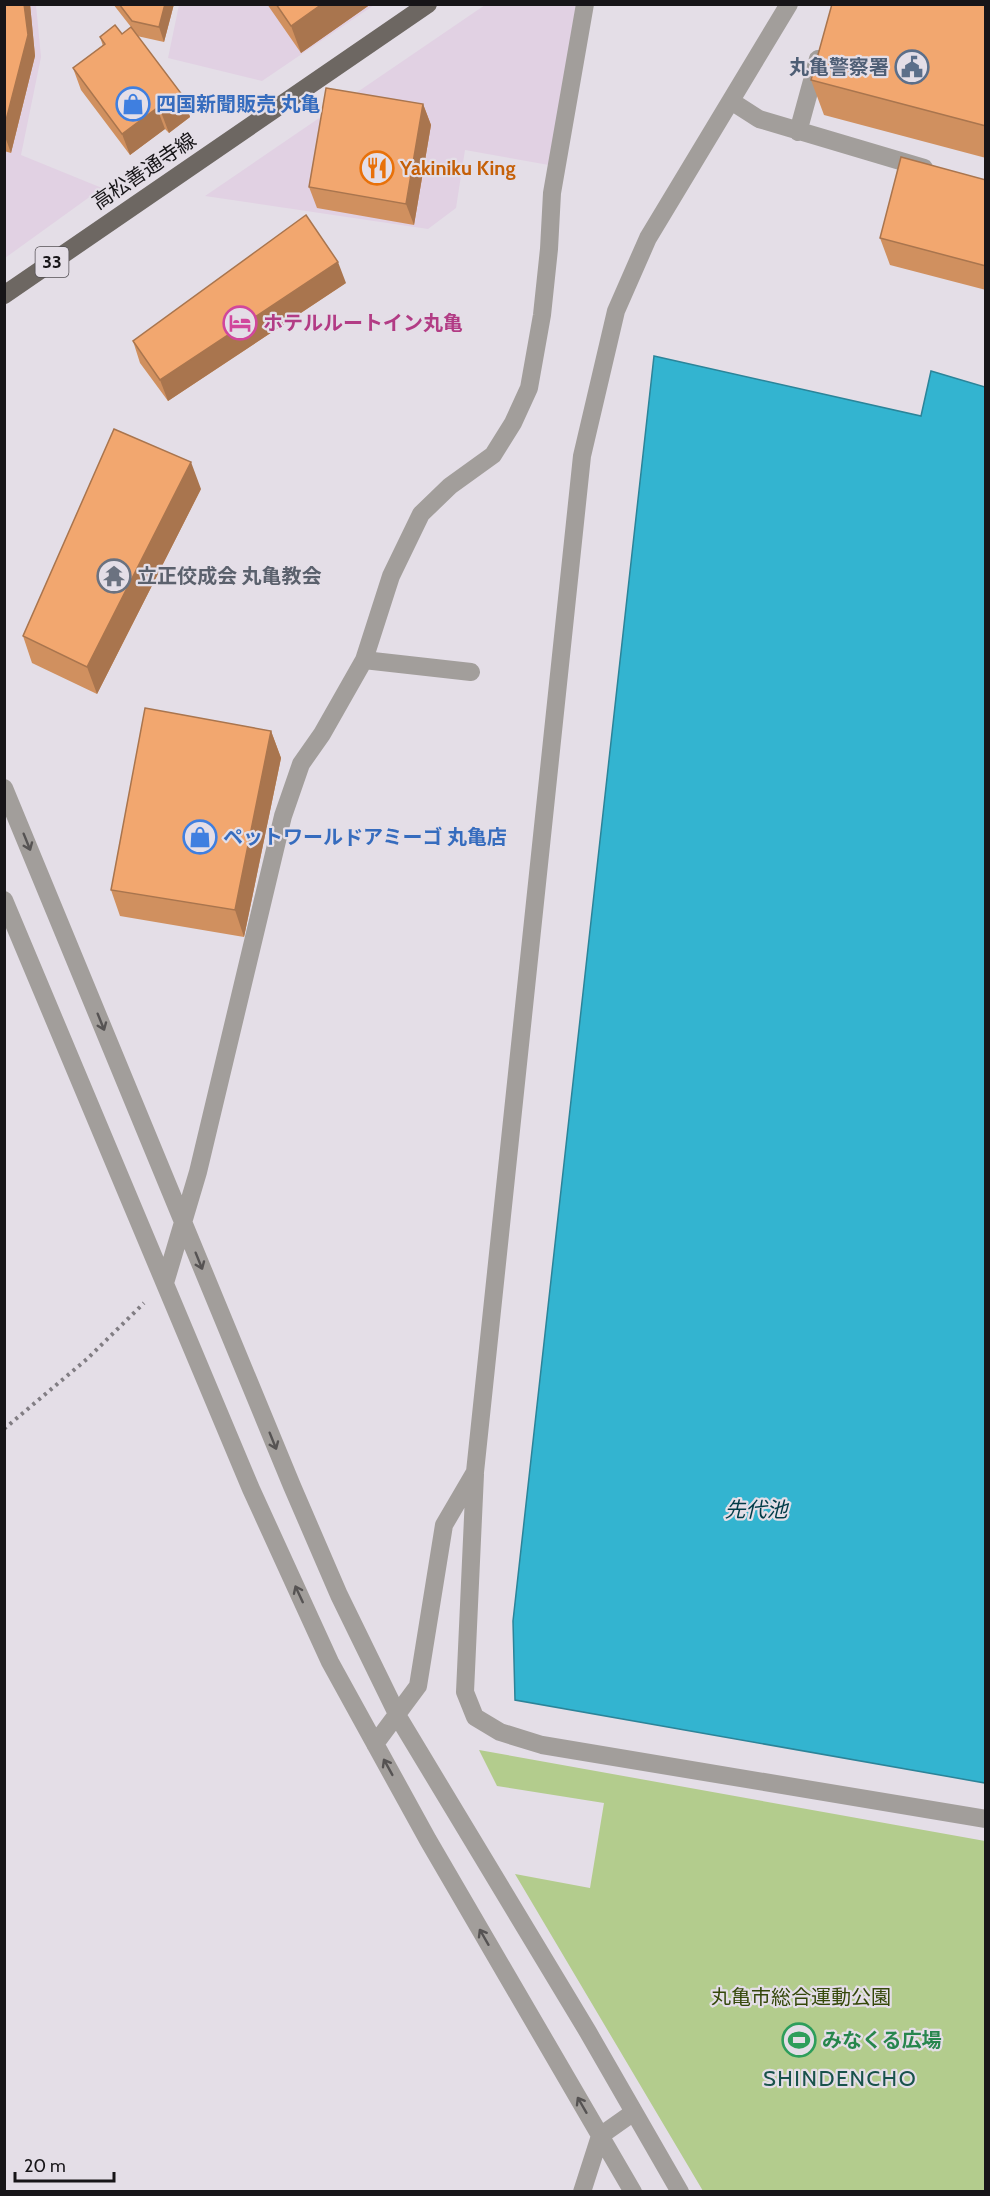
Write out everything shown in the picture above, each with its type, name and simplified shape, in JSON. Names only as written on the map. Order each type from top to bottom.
[{"type":"main road","name":"高松善通寺線","points":[[4,296],[428,4]]},
{"type":"street","points":[[165,1283],[198,1172],[283,816],[300,764],[322,734],[364,660],[391,576],[421,514],[450,486],[494,455],[530,388],[549,249],[552,193],[585,4]]},
{"type":"street","points":[[789,4],[648,238],[616,311],[582,456],[475,1472],[465,1692],[475,1717],[500,1732],[542,1744],[986,1819]]},
{"type":"street","points":[[798,132],[821,47]]},
{"type":"street","points":[[731,101],[759,119],[941,173]]},
{"type":"street","points":[[364,660],[471,672]]},
{"type":"street","points":[[4,788],[334,1584],[397,1713],[680,2192]]},
{"type":"street","points":[[4,900],[276,1543],[330,1662],[434,1851],[633,2192]]},
{"type":"street","points":[[375,1744],[418,1686],[444,1525],[475,1472]]},
{"type":"street","points":[[582,2192],[600,2136],[634,2112]]},
{"type":"path","points":[[4,1429],[87,1359],[165,1283]]},
{"type":"shaded area","points":[[5,5],[36,5],[41,57],[21,155],[102,188],[5,258]]},
{"type":"shaded area","points":[[179,5],[374,5],[262,81],[168,58]]},
{"type":"shaded area","points":[[485,5],[576,5],[549,165],[465,150],[456,208],[428,229],[205,196]]},
{"type":"green space","name":"丸亀市総合運動公園","points":[[479,1750],[985,1841],[985,2191],[703,2191],[515,1874],[590,1888],[604,1803],[497,1786]]},
{"type":"water","name":"先代池","points":[[654,356],[921,416],[931,371],[985,387],[985,1783],[515,1700],[513,1621]]},
{"type":"building","points":[[4,4],[24,4],[28,35],[4,128]]},
{"type":"building","points":[[119,4],[165,4],[159,27],[132,21]]},
{"type":"building","points":[[276,4],[322,4],[291,26]]},
{"type":"building","name":"丸亀警察署","points":[[832,4],[986,4],[986,126],[811,80]]},
{"type":"building","points":[[115,25],[122,34],[131,27],[183,96],[161,112],[157,108],[122,134],[73,68],[105,44],[100,37]]},
{"type":"building","points":[[326,88],[423,104],[406,204],[309,187]]},
{"type":"building","points":[[901,157],[986,180],[986,266],[880,238]]},
{"type":"building","points":[[306,215],[338,262],[160,380],[133,341]]},
{"type":"building","name":"立正佼成会 丸亀教会","points":[[114,429],[191,462],[87,667],[23,636]]},
{"type":"building","name":"ペットワールドアミーゴ 丸亀店","points":[[145,708],[271,731],[235,910],[111,890]]},
{"type":"place","name":"丸亀警察署","points":[[912,67]]},
{"type":"place","name":"四国新聞販売 丸亀","points":[[133,104]]},
{"type":"place","name":"Yakiniku King","points":[[377,168]]},
{"type":"place","name":"ホテルルートイン丸亀","points":[[240,323]]},
{"type":"place","name":"立正佼成会 丸亀教会","points":[[114,576]]},
{"type":"place","name":"ペットワールドアミーゴ 丸亀店","points":[[200,837]]},
{"type":"place","name":"みなくる広場","points":[[799,2040]]},
{"type":"district","name":"SHINDENCHO","points":[[840,2078]]}]
